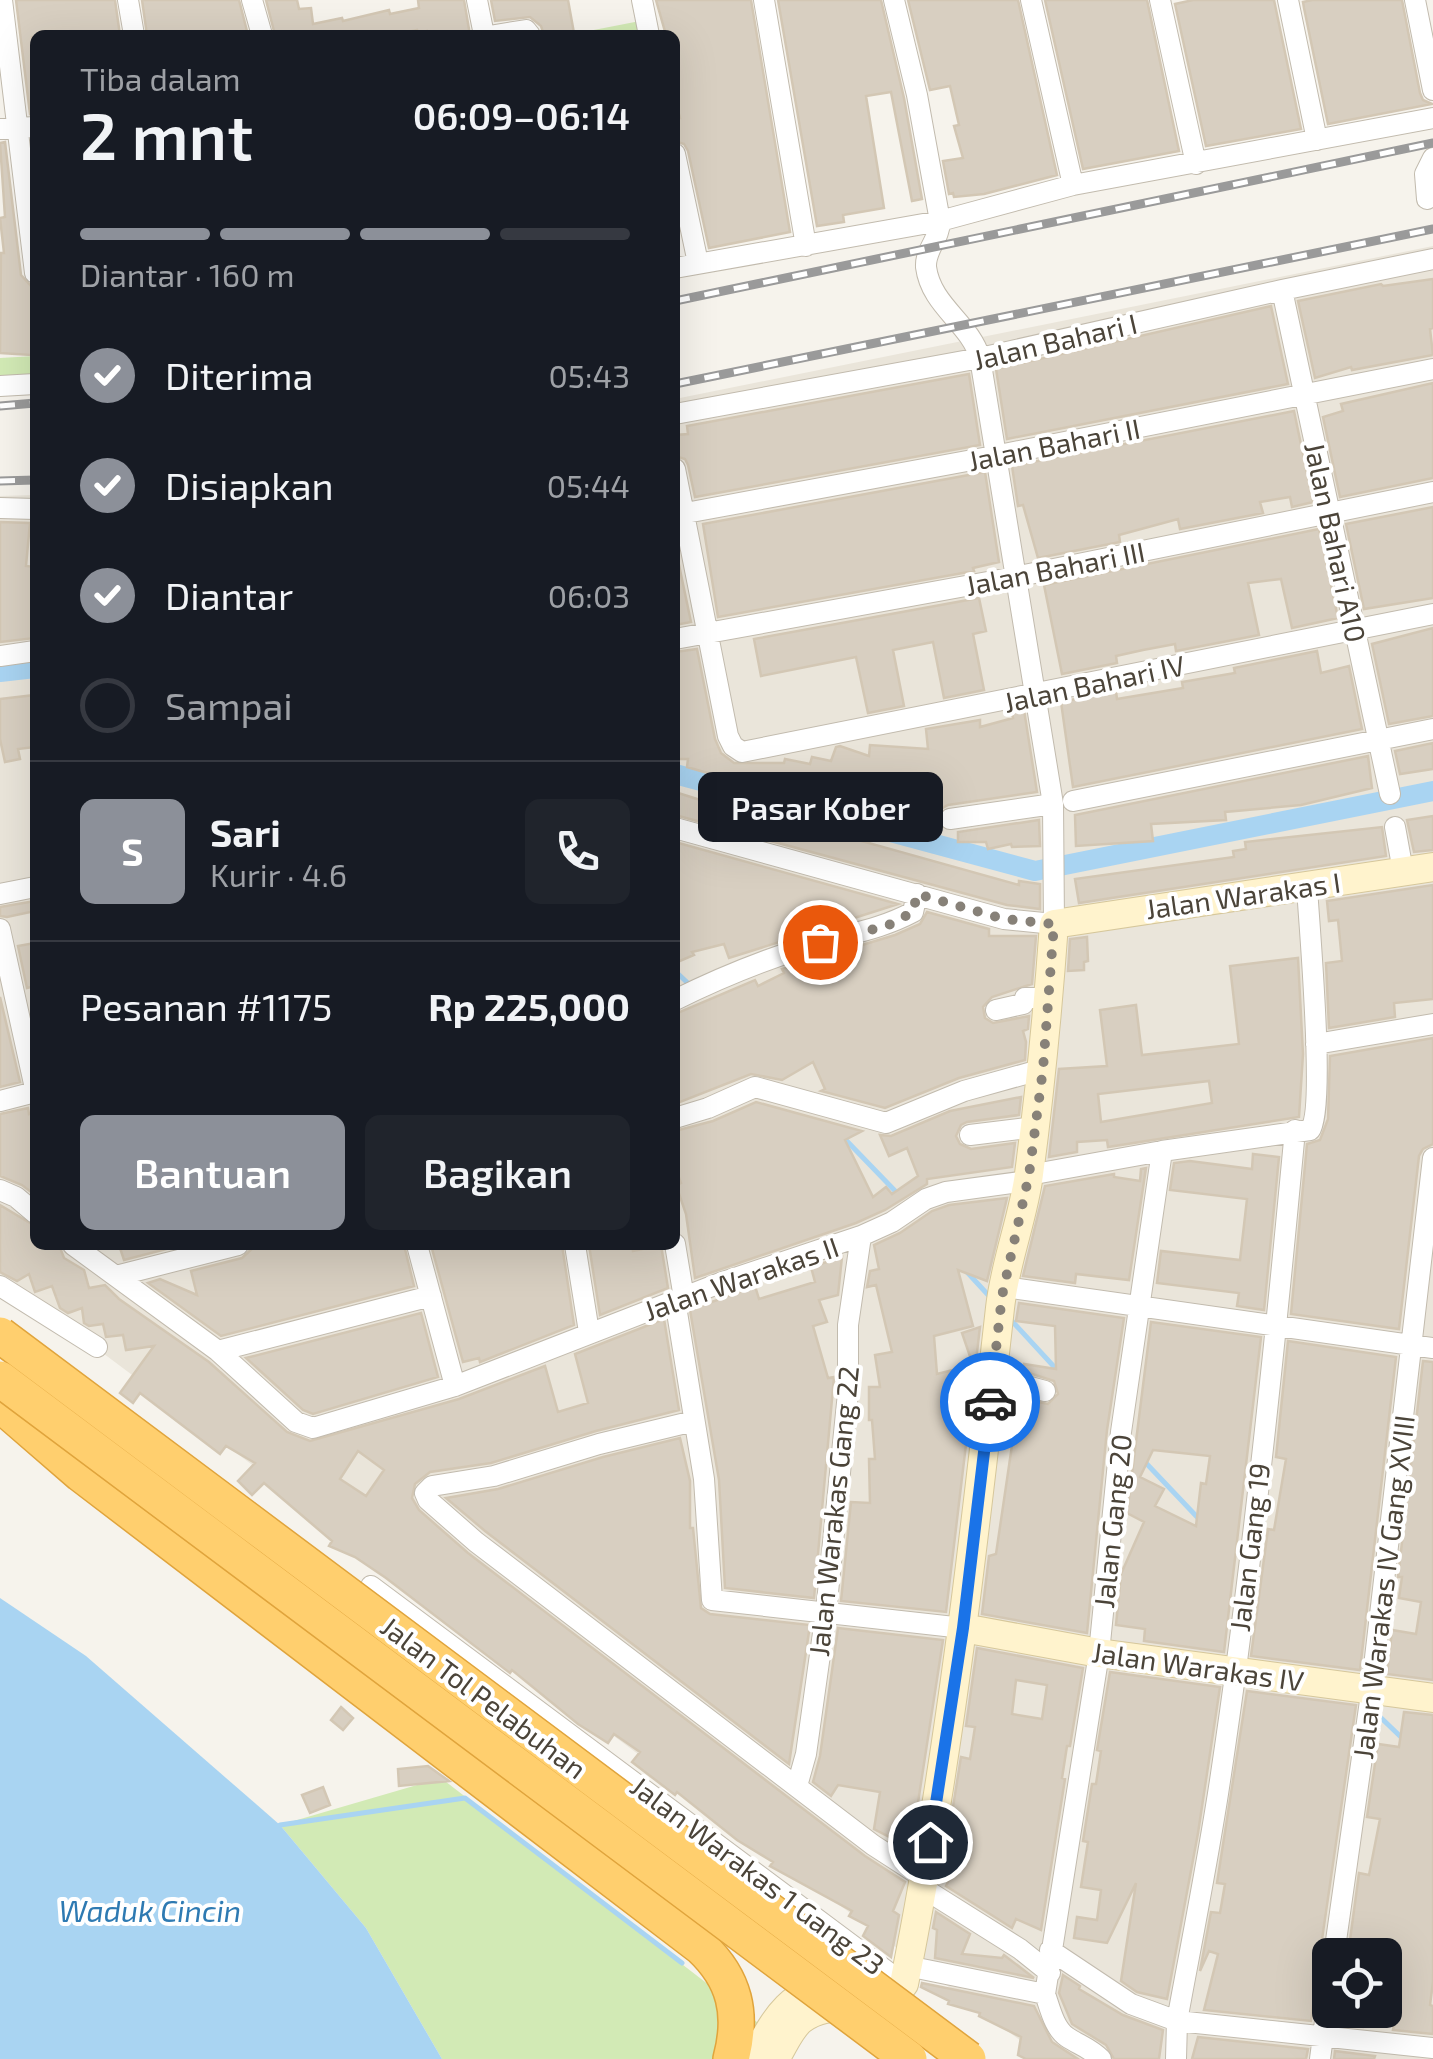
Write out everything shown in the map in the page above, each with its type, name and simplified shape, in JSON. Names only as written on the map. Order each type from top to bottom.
[{"type":"highway","name":"Jalan Tol Pelabuhan","points":[[0,1335],[968,2059]]},
{"type":"highway","name":"Jalan Tol Pelabuhan","points":[[0,1379],[910,2059]]},
{"type":"highway","points":[[0,1404],[81,1474],[715,1960],[735,1996],[737,2028],[731,2059]]},
{"type":"street","points":[[2,0],[30,230]]},
{"type":"street","points":[[128,0],[133,30]]},
{"type":"street","points":[[252,0],[261,30]]},
{"type":"street","points":[[477,0],[483,30]]},
{"type":"street","points":[[642,0],[648,30]]},
{"type":"street","points":[[764,0],[806,246]]},
{"type":"street","points":[[775,2059],[798,2022],[825,2007],[856,2009],[876,2004],[902,1982],[924,1883],[963,1628],[1001,1309],[1028,1178],[1043,1069],[1054,914],[1060,809],[994,456],[980,358],[968,334],[943,306],[927,273],[927,253],[940,233],[940,221],[917,95],[894,0]]},
{"type":"street","points":[[1031,0],[1073,185]]},
{"type":"street","points":[[1160,0],[1196,164]]},
{"type":"street","points":[[1288,0],[1317,140]]},
{"type":"street","points":[[1415,0],[1433,90]]},
{"type":"street","points":[[680,267],[940,221],[1073,185],[1433,118]]},
{"type":"street","points":[[1427,199],[1425,174],[1433,158]]},
{"type":"street","points":[[680,178],[698,263]]},
{"type":"street","name":"Jalan Bahari I","points":[[680,413],[980,358],[1433,259]]},
{"type":"street","name":"Jalan Bahari A10","points":[[1282,290],[1390,794]]},
{"type":"street","name":"Jalan Bahari II","points":[[680,514],[1433,369]]},
{"type":"street","points":[[0,386],[30,384]]},
{"type":"street","name":"Jalan Bahari III","points":[[680,638],[1016,578],[1433,492]]},
{"type":"street","points":[[0,508],[30,509]]},
{"type":"street","points":[[680,518],[708,631]]},
{"type":"street","name":"Jalan Bahari IV","points":[[708,631],[728,736],[737,750],[755,750],[1433,614]]},
{"type":"street","points":[[0,656],[30,653]]},
{"type":"street","points":[[950,820],[1060,809],[1433,729]]},
{"type":"street","points":[[1396,827],[1403,871]]},
{"type":"street","points":[[680,829],[1004,919],[1054,914]]},
{"type":"street","name":"Jalan Warakas I","points":[[1054,914],[1167,905],[1433,867]]},
{"type":"street","points":[[0,894],[30,887]]},
{"type":"street","points":[[1295,1130],[1310,1130],[1316,1118],[1307,887]]},
{"type":"street","points":[[680,998],[708,983],[820,942],[887,926],[913,912],[917,894]]},
{"type":"street","points":[[0,929],[30,1067]]},
{"type":"street","points":[[996,1010],[1023,1004],[1024,998],[1048,998]]},
{"type":"street","points":[[1316,1044],[1433,1024]]},
{"type":"street","points":[[680,1116],[755,1087],[886,1123],[964,1091],[1043,1069]]},
{"type":"street","points":[[0,1101],[30,1092]]},
{"type":"street","points":[[970,1136],[1034,1127]]},
{"type":"street","name":"Jalan Warakas II","points":[[218,1351],[305,1428],[455,1386],[589,1332],[861,1236],[946,1192],[1295,1130]]},
{"type":"street","name":"Jalan Gang 19","points":[[1176,2059],[1178,2021],[1221,1775],[1248,1571],[1295,1130]]},
{"type":"street","name":"Jalan Gang 20","points":[[1047,1984],[1099,1653],[1121,1432],[1162,1151]]},
{"type":"street","name":"Jalan Warakas IV Gang XVIII","points":[[1336,1938],[1361,1692],[1422,1347],[1433,1158]]},
{"type":"street","name":"Jalan Warakas Gang 22","points":[[797,1786],[806,1754],[826,1612],[848,1393],[848,1325],[861,1236]]},
{"type":"street","points":[[80,1250],[218,1351],[431,1296]]},
{"type":"street","points":[[116,1276],[218,1250]]},
{"type":"street","points":[[418,1250],[455,1386]]},
{"type":"street","points":[[576,1250],[589,1332]]},
{"type":"street","points":[[675,1250],[704,1479],[712,1600],[963,1628]]},
{"type":"street","points":[[0,1286],[97,1347]]},
{"type":"street","points":[[1001,1309],[1139,1305],[1422,1347]]},
{"type":"street","points":[[994,1378],[1045,1392]]},
{"type":"street","points":[[694,1421],[494,1476],[432,1486],[426,1492],[428,1500],[476,1542],[873,1845],[1020,1949],[1047,1984],[1056,2024],[1064,2036],[1092,2049],[1101,2059]]},
{"type":"street","name":"Jalan Warakas 1 Gang 23","points":[[372,1586],[902,1982]]},
{"type":"street","name":"Jalan Warakas IV","points":[[963,1628],[1099,1653],[1361,1692],[1433,1698]]},
{"type":"street","points":[[1050,1950],[1131,2004],[1178,2021],[1433,2048]]},
{"type":"street","points":[[753,2059],[783,2008],[815,1989],[902,1982],[1047,1984]]},
{"type":"street","points":[[1320,2059],[1324,2028]]},
{"type":"shaded area","points":[[1433,246],[1433,2059],[1045,2059],[0,1276],[0,496],[30,495],[30,1250],[680,1250],[680,398]]},
{"type":"green space","points":[[640,21],[641,30],[594,30]]},
{"type":"green space","points":[[30,356],[30,378],[0,380],[0,358]]},
{"type":"green space","points":[[441,1778],[788,2046],[780,2059],[442,2059],[366,1928],[280,1825]]},
{"type":"water","name":"Waduk Cincin","points":[[0,1598],[86,1656],[280,1825],[366,1928],[442,2059],[0,2059]]},
{"type":"building","points":[[16,0],[115,0],[119,30],[30,30],[30,114]]},
{"type":"building","points":[[142,0],[239,0],[247,30],[146,30]]},
{"type":"building","points":[[266,0],[297,0],[299,9],[311,8],[313,24],[419,8],[418,0],[464,0],[469,30],[417,30],[274,30]]},
{"type":"building","points":[[491,0],[568,0],[573,30],[542,30],[530,17],[495,21]]},
{"type":"building","points":[[656,0],[751,0],[790,232],[709,248],[688,151],[680,143],[680,30],[665,30]]},
{"type":"building","points":[[778,0],[881,0],[922,199],[912,201],[891,92],[866,96],[884,208],[843,215],[844,222],[817,226]]},
{"type":"building","points":[[908,0],[1018,0],[1057,175],[984,194],[949,194],[943,161],[963,158],[954,126],[959,125],[950,86],[930,90]]},
{"type":"building","points":[[1045,0],[1147,0],[1179,151],[1083,169]]},
{"type":"building","points":[[1193,0],[1274,0],[1301,129],[1206,146],[1175,4]]},
{"type":"building","points":[[1402,0],[1420,93],[1423,100],[1432,104],[1328,124],[1303,2]]},
{"type":"building","points":[[5,142],[21,275],[30,285],[30,355],[0,353],[4,253],[0,218],[5,217],[0,143]]},
{"type":"building","points":[[1433,279],[1433,355],[1352,370],[1351,367],[1315,378],[1298,301],[1381,284]]},
{"type":"building","points":[[1271,306],[1288,384],[1007,439],[996,369]]},
{"type":"building","points":[[969,374],[980,445],[695,497],[688,465],[680,458],[680,435],[688,434],[687,426]]},
{"type":"building","points":[[1433,383],[1433,478],[1340,497],[1323,417],[1343,411],[1341,404]]},
{"type":"building","points":[[1294,411],[1313,502],[1292,507],[1290,497],[1260,502],[1263,513],[1180,529],[1178,519],[1119,535],[1120,542],[1038,558],[1023,505],[1018,506],[1012,466]]},
{"type":"building","points":[[985,472],[999,562],[973,568],[974,571],[718,617],[703,524]]},
{"type":"building","points":[[1433,507],[1433,598],[1364,609],[1346,524]]},
{"type":"building","points":[[0,522],[30,523],[26,566],[30,566],[30,639],[0,642]]},
{"type":"building","points":[[1319,529],[1338,618],[1292,628],[1281,579],[1248,583],[1259,635],[1176,651],[1175,644],[1143,650],[1116,656],[1117,663],[1062,674],[1044,585]]},
{"type":"building","points":[[680,570],[691,622],[680,624]]},
{"type":"building","points":[[979,598],[986,631],[973,634],[984,690],[944,698],[933,642],[893,650],[904,706],[868,713],[856,657],[761,676],[754,639]]},
{"type":"building","points":[[1433,628],[1433,716],[1389,724],[1372,644]]},
{"type":"building","points":[[697,649],[715,739],[721,753],[734,763],[784,763],[785,759],[810,764],[812,757],[831,761],[840,746],[869,756],[870,745],[928,749],[926,729],[980,720],[980,727],[1013,718],[1012,712],[1024,710],[1037,792],[948,805],[936,820],[902,822],[902,810],[851,807],[853,793],[799,787],[798,793],[746,784],[687,767],[688,759],[680,759],[680,651]]},
{"type":"building","points":[[1317,651],[1321,673],[1349,666],[1362,729],[1073,787],[1061,702],[1116,691],[1117,699],[1183,688],[1182,682],[1235,673],[1234,668]]},
{"type":"building","points":[[30,696],[30,748],[18,749],[20,759],[5,762],[0,739],[0,699]]},
{"type":"building","points":[[1433,743],[1433,769],[1400,774],[1395,751]]},
{"type":"building","points":[[1368,756],[1372,788],[1301,805],[1225,812],[1226,820],[1151,824],[1153,841],[1076,846],[1075,815]]},
{"type":"building","points":[[680,794],[754,817],[755,814],[782,823],[783,819],[1019,885],[1019,881],[1040,884],[1040,909],[1007,905],[680,816]]},
{"type":"building","points":[[1433,816],[1433,850],[1414,852],[1407,820]]},
{"type":"building","points":[[1039,820],[1040,846],[1011,844],[988,849],[986,842],[958,842],[958,832]]},
{"type":"building","points":[[1382,827],[1386,856],[1079,903],[1075,879],[1234,857],[1233,851],[1246,849],[1245,842]]},
{"type":"building","points":[[680,843],[898,904],[729,958],[724,944],[692,952],[694,955],[680,961]]},
{"type":"building","points":[[1433,885],[1433,999],[1394,1003],[1395,1017],[1329,1028],[1326,963],[1342,961],[1338,920],[1329,921],[1327,901]]},
{"type":"building","points":[[30,902],[30,912],[7,917],[0,916],[0,907]]},
{"type":"building","points":[[927,912],[989,929],[989,936],[1036,936],[1032,984],[992,997],[983,1007],[985,1018],[993,1023],[1029,1016],[1028,1029],[1023,1031],[1025,1060],[959,1078],[885,1108],[821,1091],[825,1089],[813,1062],[782,1080],[751,1074],[680,1102],[680,1012],[755,980],[758,986],[784,973],[782,969],[920,924]]},
{"type":"building","points":[[1087,937],[1088,961],[1084,962],[1084,970],[1068,971],[1070,939]]},
{"type":"building","points":[[30,944],[30,987],[27,988],[18,946]]},
{"type":"building","points":[[1298,958],[1303,1054],[1299,1117],[1108,1147],[1107,1140],[1077,1142],[1077,1152],[1049,1157],[1059,1069],[1107,1066],[1100,1010],[1136,1005],[1142,1055],[1239,1044],[1230,966]],"holes":[[[1209,1081],[1212,1103],[1101,1122],[1098,1094]]]},
{"type":"building","points":[[0,997],[20,1082],[0,1087]]},
{"type":"building","points":[[1433,1038],[1433,1144],[1419,1156],[1399,1329],[1291,1314],[1307,1144],[1320,1140],[1328,1119],[1330,1056]]},
{"type":"building","points":[[1021,1097],[1019,1115],[967,1122],[956,1136],[960,1144],[971,1149],[1015,1143],[1012,1167],[927,1179],[927,1184],[856,1223],[695,1278],[680,1197],[680,1130],[713,1121],[756,1102],[862,1131],[845,1140],[873,1197],[886,1187],[892,1194],[918,1176],[907,1148],[889,1156],[880,1135],[891,1136],[950,1111]]},
{"type":"building","points":[[28,1108],[30,1191],[0,1176],[0,1114]]},
{"type":"building","points":[[1253,1154],[1279,1157],[1264,1310],[1237,1306],[1239,1293],[1157,1283],[1161,1251],[1240,1260],[1247,1199],[1170,1190],[1174,1163],[1190,1161],[1252,1169]]},
{"type":"building","points":[[1146,1168],[1129,1280],[1076,1274],[1075,1283],[1023,1276],[1045,1186],[1114,1174],[1140,1181],[1141,1169]]},
{"type":"building","points":[[1007,1198],[987,1281],[958,1270],[973,1326],[934,1336],[937,1374],[973,1365],[962,1333],[980,1327],[946,1612],[841,1601],[851,1502],[870,1503],[869,1459],[875,1459],[869,1387],[880,1387],[875,1355],[892,1352],[876,1285],[867,1287],[870,1271],[879,1269],[874,1245],[932,1211],[949,1205]]},
{"type":"building","points":[[0,1205],[30,1223],[30,1250],[61,1250],[64,1258],[84,1270],[89,1288],[105,1285],[209,1362],[287,1432],[310,1441],[459,1399],[545,1366],[558,1412],[588,1403],[575,1354],[664,1319],[679,1410],[491,1463],[430,1472],[415,1484],[412,1498],[419,1510],[468,1553],[865,1856],[905,1882],[893,1911],[899,1915],[891,1957],[863,1936],[868,1926],[849,1916],[852,1911],[770,1866],[773,1862],[632,1762],[640,1752],[614,1734],[608,1743],[578,1724],[512,1670],[510,1673],[386,1578],[355,1557],[329,1546],[332,1541],[264,1483],[252,1495],[238,1481],[255,1463],[226,1446],[220,1454],[140,1393],[133,1403],[120,1393],[154,1346],[126,1350],[123,1335],[106,1337],[103,1324],[84,1323],[82,1308],[68,1313],[60,1308],[52,1286],[35,1292],[29,1274],[17,1281],[0,1272]],"holes":[[[358,1451],[384,1470],[366,1496],[340,1479]]]},
{"type":"building","points":[[121,1250],[162,1250],[124,1260]]},
{"type":"building","points":[[251,1250],[405,1250],[414,1286],[221,1336],[148,1283],[160,1279],[197,1295],[191,1271],[242,1258]]},
{"type":"building","points":[[432,1250],[563,1250],[574,1325],[480,1362],[479,1358],[463,1362]]},
{"type":"building","points":[[590,1250],[662,1250],[668,1288],[600,1315]]},
{"type":"building","points":[[842,1257],[838,1295],[819,1300],[827,1322],[813,1326],[828,1378],[834,1377],[814,1598],[725,1588],[719,1480],[690,1310],[755,1286],[759,1299],[815,1282],[811,1267]]},
{"type":"building","points":[[1019,1303],[1124,1318],[1107,1430],[1087,1633],[982,1614],[989,1556],[996,1554],[1019,1398],[1048,1404],[1058,1394],[1054,1381],[1023,1371],[1024,1364],[1056,1369],[1055,1326],[1016,1321]]},
{"type":"building","points":[[421,1313],[438,1377],[313,1414],[303,1410],[246,1358]]},
{"type":"building","points":[[1151,1322],[1261,1337],[1224,1652],[1144,1641],[1145,1629],[1116,1625],[1121,1574],[1144,1522],[1127,1513]],"holes":[[[1153,1450],[1210,1456],[1206,1484],[1201,1483],[1196,1526],[1155,1506],[1164,1489],[1140,1477]]]},
{"type":"building","points":[[1288,1341],[1396,1357],[1360,1670],[1251,1656],[1268,1529],[1274,1530],[1286,1459],[1276,1457]]},
{"type":"building","points":[[1423,1361],[1433,1362],[1433,1680],[1387,1674],[1392,1630],[1416,1634],[1421,1602],[1399,1598],[1402,1577],[1398,1577]]},
{"type":"building","points":[[680,1438],[690,1481],[690,1528],[701,1608],[710,1614],[810,1625],[789,1764],[446,1498],[498,1489]]},
{"type":"building","points":[[838,1628],[943,1640],[911,1848],[874,1829],[880,1792],[838,1785],[831,1796],[813,1782]]},
{"type":"building","points":[[977,1648],[1083,1668],[1067,1746],[1041,1930],[1016,1919],[1012,1928],[946,1886],[955,1868],[947,1864],[950,1857],[945,1857],[961,1757],[970,1759],[975,1727],[966,1726]],"holes":[[[1016,1680],[1047,1685],[1042,1719],[1012,1714]]]},
{"type":"building","points":[[1110,1672],[1220,1687],[1167,1999],[1137,1992],[1121,1981],[1136,1883],[1107,1943],[1074,1938],[1077,1917],[1097,1920],[1101,1890],[1081,1887],[1088,1842],[1083,1841],[1092,1784],[1096,1784],[1101,1751],[1097,1750]]},
{"type":"building","points":[[1247,1691],[1356,1705],[1322,1938],[1312,1938],[1311,2021],[1204,2010],[1218,1954],[1209,1951],[1200,1971],[1211,1912],[1220,1913],[1225,1884],[1217,1883]]},
{"type":"building","points":[[341,1707],[353,1718],[343,1730],[331,1720]]},
{"type":"building","points":[[1404,1712],[1433,1715],[1433,2034],[1393,2030],[1402,2028],[1402,1938],[1350,1938],[1359,1873],[1369,1875],[1380,1819],[1367,1817],[1378,1744],[1399,1747]]},
{"type":"building","points":[[428,1766],[449,1781],[399,1786],[398,1769]]},
{"type":"building","points":[[323,1787],[330,1805],[310,1813],[302,1795]]},
{"type":"building","points":[[936,1912],[970,1934],[962,1954],[1002,1958],[1004,1955],[1034,1978],[935,1958]]},
{"type":"building","points":[[1063,1975],[1123,2015],[1163,2030],[1159,2059],[1114,2059],[1106,2045],[1072,2024],[1059,1993]]},
{"type":"building","points":[[922,1983],[1034,2006],[1052,2042],[1078,2059],[1026,2059],[1018,2055],[1021,2037],[979,2016],[980,2013],[948,2004],[949,2001],[921,1987]]},
{"type":"building","points":[[1198,2037],[1308,2049],[1306,2059],[1192,2059]]},
{"type":"building","points":[[1335,2051],[1375,2056],[1334,2059]]},
{"type":"waterway","points":[[0,672],[30,669]]},
{"type":"waterway","points":[[680,775],[1035,871],[1433,791]]},
{"type":"waterway","points":[[680,976],[692,987]]},
{"type":"waterway","points":[[842,1136],[900,1196]]},
{"type":"waterway","points":[[967,1272],[990,1297]]},
{"type":"waterway","points":[[1011,1320],[1058,1371]]},
{"type":"waterway","points":[[1145,1462],[1199,1519]]},
{"type":"waterway","points":[[1375,1712],[1403,1739]]},
{"type":"waterway","points":[[280,1825],[465,1798],[682,1963]]},
{"type":"railway","points":[[680,300],[1433,143]]},
{"type":"railway","points":[[680,383],[1433,229]]},
{"type":"railway","points":[[0,406],[30,403]]},
{"type":"railway","points":[[0,481],[30,480]]},
{"type":"way so far","points":[[820,942],[887,926],[913,912],[917,894],[1004,919],[1054,924],[1043,1069],[1029,1175],[1002,1296],[990,1402]]},
{"type":"place","name":"Pasar Kober","points":[[820,942]]},
{"type":"route","points":[[930,1842],[963,1628],[990,1402]]}]
